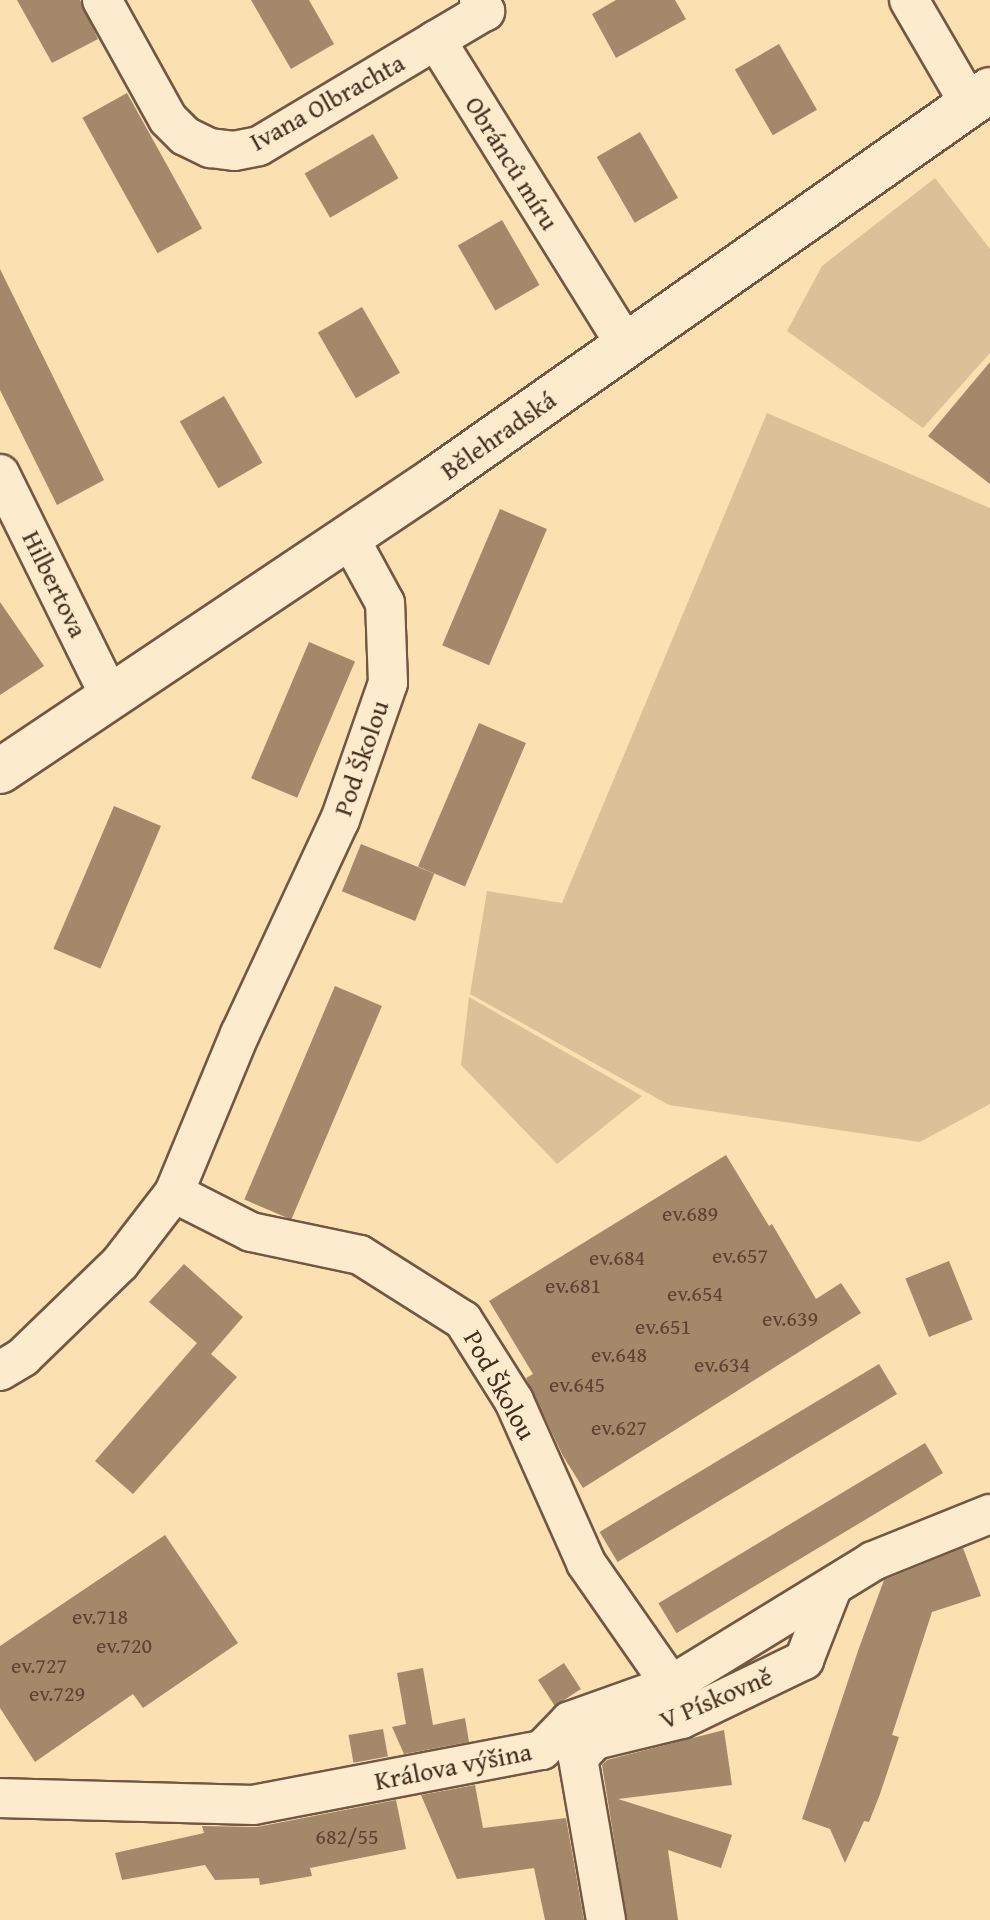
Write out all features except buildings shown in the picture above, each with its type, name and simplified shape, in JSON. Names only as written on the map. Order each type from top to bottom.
[{"type":"street","name":"Ivana Olbrachta","points":[[102,0],[168,119],[185,136],[210,148],[234,151],[259,146],[436,40]]},
{"type":"street","points":[[436,40],[485,11],[479,0]]},
{"type":"street","points":[[909,0],[980,98]]},
{"type":"street","name":"Obránců míru","points":[[436,40],[626,345]]},
{"type":"street","name":"Bělehradská","points":[[0,771],[109,695],[349,537],[980,98]]},
{"type":"street","name":"Hilbertova","points":[[0,474],[109,695]]},
{"type":"street","name":"Pod Školou","points":[[0,1371],[23,1357],[120,1263],[174,1193],[240,1034],[340,820],[388,683],[385,603],[349,537]]},
{"type":"street","name":"Pod Školou","points":[[174,1193],[251,1232],[360,1255],[463,1320],[514,1401],[586,1563],[671,1685]]},
{"type":"street","name":"Králova výšina","points":[[0,1798],[253,1805],[542,1750],[570,1721],[671,1685],[873,1561],[990,1514]]},
{"type":"street","name":"V Pískovně","points":[[606,1920],[578,1758],[595,1740],[682,1719],[804,1660],[832,1588]]},
{"type":"shaded area","points":[[935,178],[990,249],[990,353],[923,428],[787,331],[822,266]]},
{"type":"shaded area","points":[[767,413],[990,508],[990,1104],[920,1142],[669,1105],[470,994],[487,891],[562,903]]},
{"type":"shaded area","points":[[469,997],[642,1096],[557,1164],[461,1065]]}]
